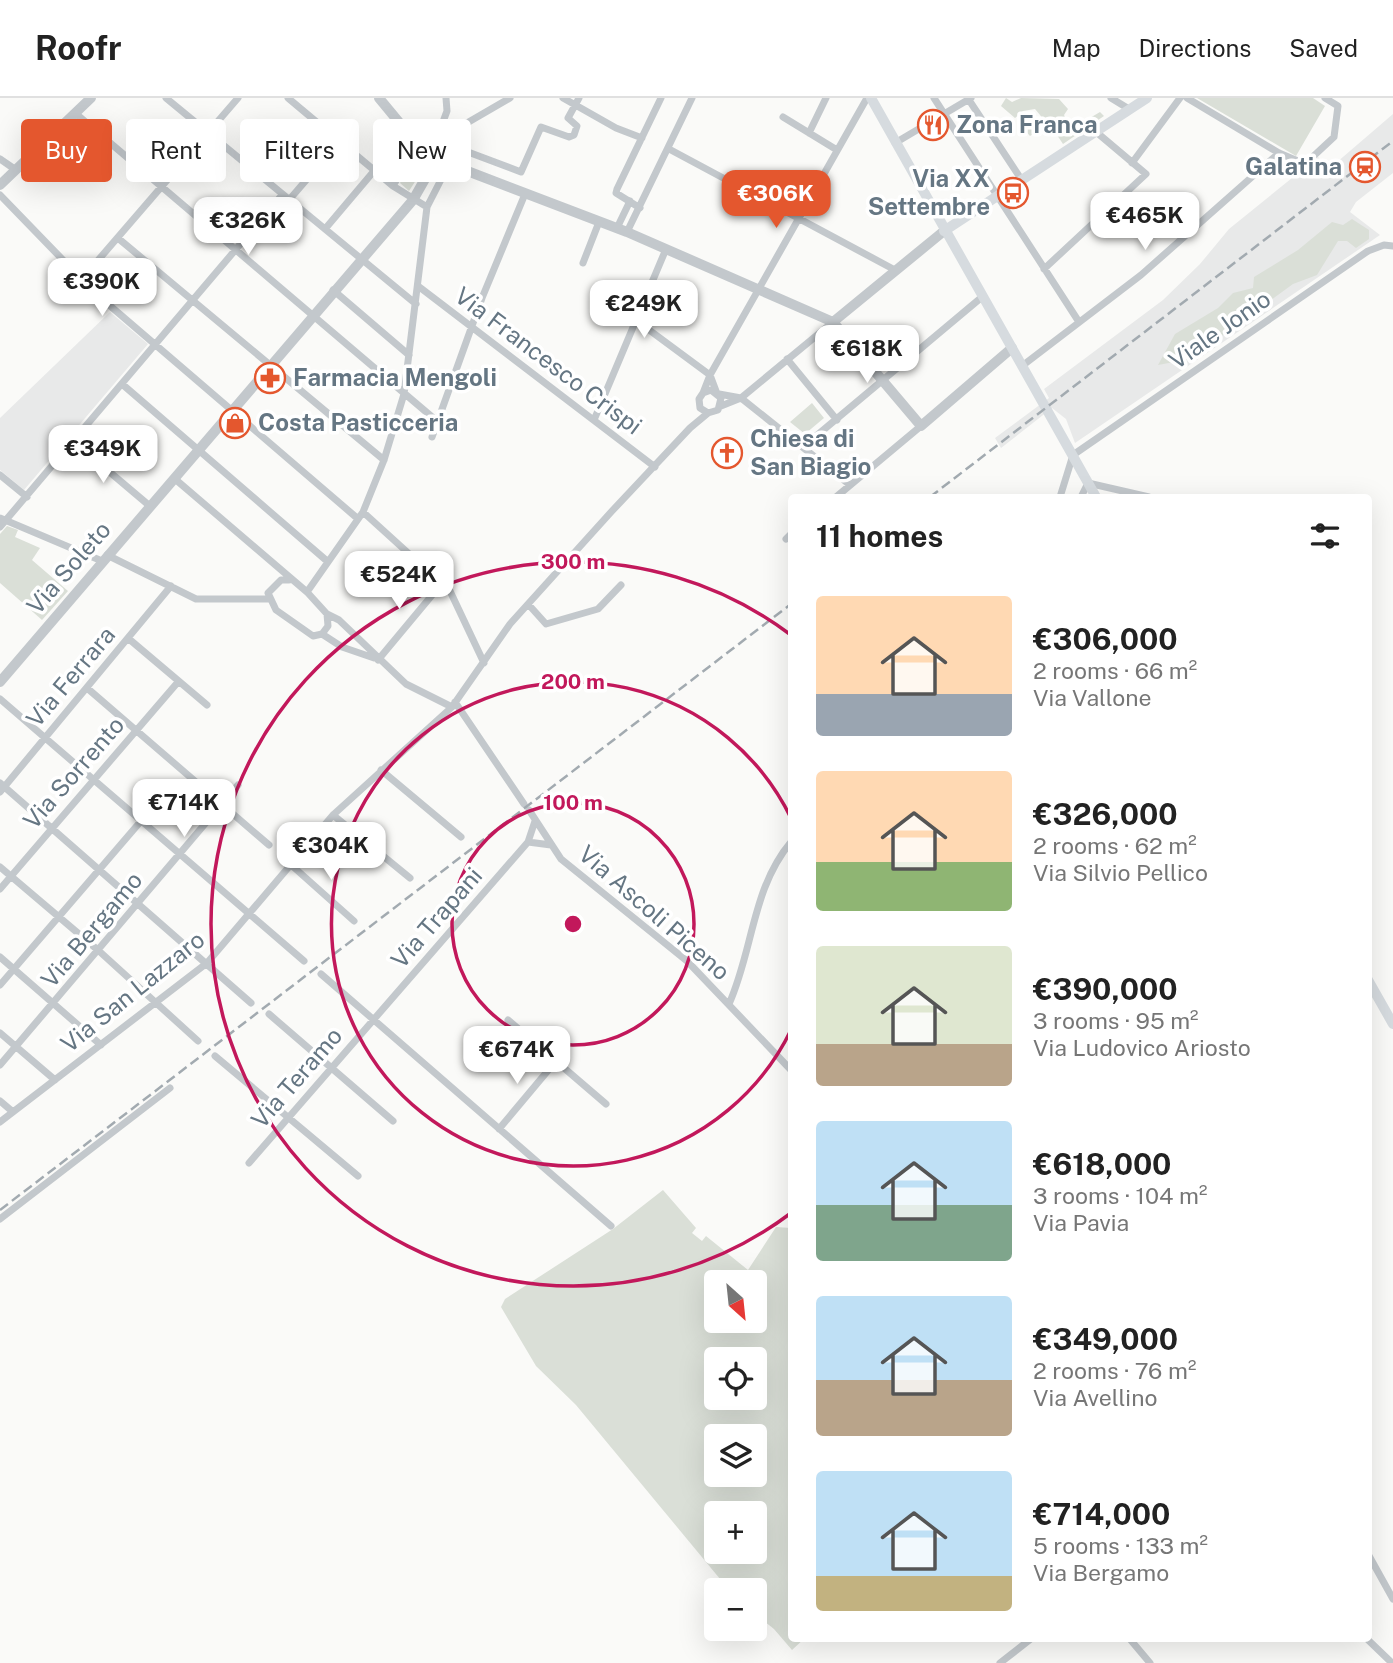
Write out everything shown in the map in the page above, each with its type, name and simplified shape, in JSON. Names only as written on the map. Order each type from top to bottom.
[{"type":"main road","points":[[869,98],[1094,494]]},
{"type":"main road","points":[[944,231],[1147,98]]},
{"type":"main road","points":[[1372,987],[1393,1024]]},
{"type":"street","points":[[0,185],[90,98]]},
{"type":"street","points":[[166,98],[191,119]]},
{"type":"street","points":[[219,119],[238,98]]},
{"type":"street","points":[[379,98],[396,119]]},
{"type":"street","points":[[443,119],[446,98]]},
{"type":"street","points":[[471,121],[510,98]]},
{"type":"street","points":[[563,98],[616,128],[642,138]]},
{"type":"street","points":[[471,153],[521,172],[541,127],[569,137],[574,135],[577,126],[568,118],[579,98]]},
{"type":"street","points":[[640,208],[616,193],[661,98]]},
{"type":"street","points":[[622,230],[640,208],[692,98]]},
{"type":"street","points":[[809,133],[825,98]]},
{"type":"street","points":[[690,428],[710,375],[869,98]]},
{"type":"street","points":[[934,98],[1079,322]]},
{"type":"street","points":[[1111,98],[1129,109]]},
{"type":"street","points":[[1132,163],[1180,98]]},
{"type":"street","points":[[1187,98],[1279,153],[1305,164],[1334,137],[1338,106],[1325,98]]},
{"type":"street","points":[[895,142],[971,99],[1021,179]]},
{"type":"street","points":[[294,100],[314,119]]},
{"type":"street","points":[[75,113],[438,422]]},
{"type":"street","points":[[783,117],[837,150]]},
{"type":"street","points":[[1044,270],[1146,174],[1095,131]]},
{"type":"street","points":[[226,149],[416,304]]},
{"type":"street","points":[[669,149],[800,216],[895,270]]},
{"type":"street","points":[[1022,366],[1141,275],[1279,153]]},
{"type":"street","points":[[0,159],[16,170]]},
{"type":"street","points":[[359,159],[373,170]]},
{"type":"street","points":[[325,229],[373,172]]},
{"type":"street","points":[[471,172],[666,248],[833,322],[921,426]]},
{"type":"street","points":[[81,280],[166,182]]},
{"type":"street","points":[[289,200],[305,182]]},
{"type":"street","points":[[388,182],[427,207]]},
{"type":"street","points":[[393,186],[395,182]]},
{"type":"street","name":"Via Soleto","points":[[0,682],[360,258],[413,200],[425,182]]},
{"type":"street","points":[[307,592],[360,515],[384,460],[404,394],[427,207],[434,182]]},
{"type":"street","points":[[432,437],[472,326],[525,194]]},
{"type":"street","points":[[0,195],[81,280],[232,410],[443,582],[484,663]]},
{"type":"street","points":[[270,599],[196,599],[105,558],[2,522],[27,497],[282,195]]},
{"type":"street","points":[[622,230],[630,201]]},
{"type":"street","points":[[583,263],[598,222]]},
{"type":"street","points":[[690,428],[708,413],[741,398],[944,231]]},
{"type":"street","points":[[119,239],[384,460]]},
{"type":"street","name":"Viale Jonio","points":[[1073,455],[1368,251],[1384,245],[1393,246]]},
{"type":"street","points":[[594,420],[666,248]]},
{"type":"street","name":"Via Francesco Crispi","points":[[418,286],[655,467]]},
{"type":"street","points":[[333,290],[409,355]]},
{"type":"street","points":[[803,447],[884,382],[982,297]]},
{"type":"street","points":[[637,321],[710,375],[721,406]]},
{"type":"street","points":[[840,494],[1012,348]]},
{"type":"street","points":[[787,359],[837,420]]},
{"type":"street","points":[[122,384],[327,561]]},
{"type":"street","points":[[703,393],[741,398],[850,485]]},
{"type":"street","points":[[699,404],[708,413]]},
{"type":"street","name":"Via San Lazzaro","points":[[0,1122],[206,963],[333,814],[453,704],[528,604],[690,428]]},
{"type":"street","points":[[73,441],[151,507]]},
{"type":"street","points":[[1061,494],[1073,455]]},
{"type":"street","points":[[0,475],[27,497]]},
{"type":"street","points":[[175,479],[289,580],[307,592],[327,614],[339,620],[378,660],[407,684],[453,704]]},
{"type":"street","points":[[1082,494],[1088,483],[1136,494]]},
{"type":"street","points":[[289,580],[281,580],[268,593],[276,610],[313,636],[322,634],[328,626],[327,614]]},
{"type":"street","points":[[378,660],[443,582]]},
{"type":"street","points":[[528,604],[547,624],[598,609],[621,585]]},
{"type":"street","name":"Via Ferrara","points":[[1,787],[129,639],[171,586]]},
{"type":"street","points":[[322,634],[342,647],[378,660]]},
{"type":"street","points":[[129,639],[207,705]]},
{"type":"street","name":"Via Sorrento","points":[[0,889],[178,682]]},
{"type":"street","points":[[87,688],[269,845]]},
{"type":"street","points":[[0,699],[304,961]]},
{"type":"street","name":"Via Ascoli Piceno","points":[[453,704],[551,845],[579,875],[611,897],[687,961],[788,1067]]},
{"type":"street","points":[[381,771],[461,837]]},
{"type":"street","name":"Via Bergamo","points":[[0,1065],[181,856],[238,785]]},
{"type":"street","points":[[1,787],[52,828],[251,1003]]},
{"type":"street","points":[[333,814],[410,878]]},
{"type":"street","points":[[0,985],[141,821]]},
{"type":"street","name":"Via Trapani","points":[[374,1018],[528,842],[535,821]]},
{"type":"street","points":[[528,842],[551,845]]},
{"type":"street","points":[[729,1004],[737,985],[766,882],[788,847]]},
{"type":"street","points":[[289,863],[354,922]]},
{"type":"street","points":[[0,867],[99,951],[198,1041]]},
{"type":"street","points":[[0,957],[101,1045]]},
{"type":"street","points":[[321,974],[611,1226]]},
{"type":"street","points":[[269,1014],[393,1121]]},
{"type":"street","name":"Via Teramo","points":[[248,1163],[374,1018]]},
{"type":"street","points":[[508,1020],[606,1104]]},
{"type":"street","points":[[0,1032],[55,1080]]},
{"type":"street","points":[[215,1056],[358,1176]]},
{"type":"street","points":[[499,1129],[556,1061]]},
{"type":"street","points":[[0,1219],[170,1088]]},
{"type":"street","points":[[0,1101],[13,1112]]},
{"type":"street","points":[[1372,1561],[1393,1599]]},
{"type":"street","points":[[1000,1663],[1027,1642]]},
{"type":"street","points":[[1132,1642],[1150,1663]]},
{"type":"street","points":[[1370,1642],[1392,1663]]},
{"type":"shaded area","points":[[1006,98],[1012,102],[1021,98],[1059,99],[1068,109],[1064,115],[1071,129],[1100,112],[1104,116],[1063,144],[1051,126],[1046,125],[1030,136],[1023,128],[1034,121],[1038,126],[1045,121],[1035,109],[1023,111],[1015,118],[1001,106]]},
{"type":"shaded area","points":[[1197,98],[1313,98],[1325,106],[1296,156]]},
{"type":"shaded area","points":[[1393,114],[1393,173],[1356,202],[1350,212],[1380,235],[1075,443],[1066,419],[1052,408],[1001,448],[995,438],[1049,398],[1044,389],[1163,300],[1200,264],[1229,229],[1318,157],[1329,169]]},
{"type":"shaded area","points":[[401,182],[415,182],[409,191]]},
{"type":"shaded area","points":[[1352,219],[1369,230],[1369,239],[1356,248],[1347,241],[1338,241],[1317,275],[1293,284],[1190,359],[1158,365],[1175,334],[1218,308],[1233,293],[1253,288],[1254,277],[1298,250],[1332,222],[1343,225]]},
{"type":"shaded area","points":[[110,312],[148,344],[24,490],[0,470],[0,418]]},
{"type":"shaded area","points":[[812,403],[824,418],[805,434],[790,422]]},
{"type":"shaded area","points":[[7,526],[18,530],[15,537],[40,548],[32,560],[68,591],[42,620],[0,583],[0,534]]},
{"type":"shaded area","points":[[663,1190],[696,1228],[692,1233],[702,1241],[706,1236],[748,1270],[776,1227],[788,1228],[788,1642],[801,1642],[792,1650],[767,1623],[767,1578],[719,1578],[708,1564],[767,1564],[767,1501],[704,1501],[704,1560],[576,1405],[536,1366],[501,1307],[505,1299],[613,1229]]},
{"type":"railway","points":[[934,494],[1393,141]]},
{"type":"railway","points":[[0,1210],[788,606]]},
{"type":"place","name":"Zona Franca","points":[[933,125]]},
{"type":"place","name":"Galatina","points":[[1365,167]]},
{"type":"place","name":"Via XX Settembre","points":[[1013,193]]},
{"type":"place","name":"Farmacia Mengoli","points":[[270,378]]},
{"type":"place","name":"Costa Pasticceria","points":[[235,423]]},
{"type":"place","name":"Chiesa di San Biagio","points":[[727,453]]}]
